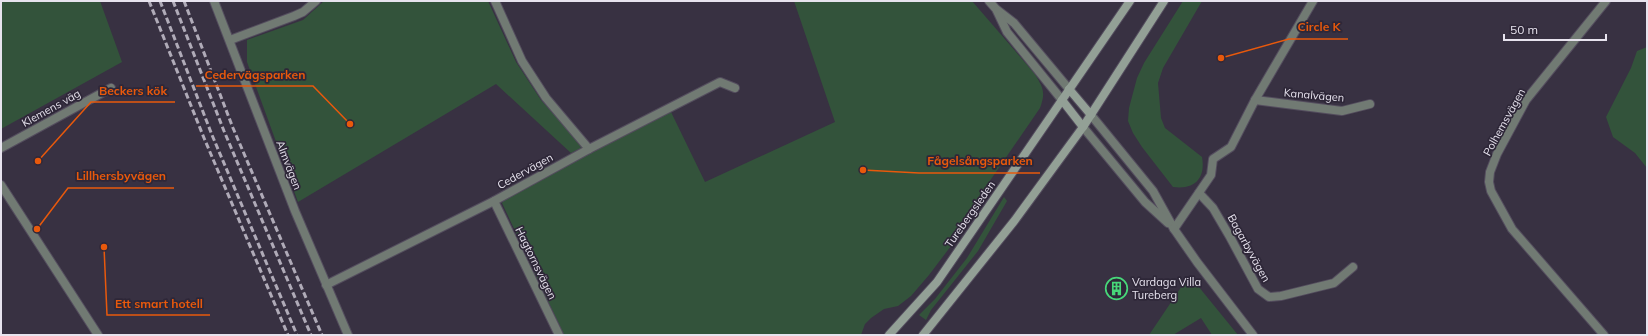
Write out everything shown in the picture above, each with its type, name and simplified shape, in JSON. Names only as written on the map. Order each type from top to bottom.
[{"type":"main road","name":"Turebergsleden","points":[[890,335],[937,282],[1130,1]]},
{"type":"main road","points":[[923,335],[1015,220],[1083,127],[1164,1]]},
{"type":"main road","points":[[1069,89],[1091,115]]},
{"type":"main road","points":[[1062,100],[1083,127]]},
{"type":"street","name":"Almvägen","points":[[214,1],[295,211],[348,335]]},
{"type":"street","points":[[230,40],[303,12],[316,1]]},
{"type":"street","points":[[495,1],[522,61],[546,98],[589,149]]},
{"type":"street","points":[[989,1],[996,9],[1014,23],[1069,89]]},
{"type":"street","points":[[1174,229],[1211,175],[1213,159],[1231,147],[1255,100],[1313,1]]},
{"type":"street","name":"Polhemsvägen","points":[[1604,335],[1512,229],[1488,182],[1497,154],[1526,100],[1606,1]]},
{"type":"street","points":[[996,9],[1007,32],[1062,100]]},
{"type":"street","name":"Cedervägen","points":[[326,285],[494,201],[589,149],[720,82],[735,88]]},
{"type":"street","name":"Klemens väg","points":[[1,148],[111,88]]},
{"type":"street","name":"Kanalvägen","points":[[1255,100],[1342,111],[1370,104]]},
{"type":"street","points":[[1091,115],[1153,191],[1174,229],[1197,262],[1253,335]]},
{"type":"street","points":[[1083,127],[1145,202],[1174,229]]},
{"type":"street","points":[[1,185],[98,335]]},
{"type":"street","name":"Bagarbyvägen","points":[[1199,193],[1213,208],[1258,289],[1269,297],[1281,296],[1334,283],[1353,267]]},
{"type":"street","name":"Hagtornsvägen","points":[[494,201],[559,335]]},
{"type":"green space","points":[[1,1],[100,1],[122,62],[1,129]]},
{"type":"green space","points":[[324,1],[488,1],[516,62],[541,100],[583,147],[571,153],[496,84],[298,202],[247,62],[247,40],[303,20]]},
{"type":"green space","points":[[794,1],[972,1],[1035,74],[1043,90],[1043,98],[1040,108],[976,201],[954,242],[911,296],[898,306],[884,309],[871,318],[865,324],[861,335],[564,335],[502,203],[507,195],[671,112],[705,182],[835,122]]},
{"type":"green space","points":[[1183,1],[1202,1],[1163,68],[1158,83],[1161,118],[1165,128],[1202,157],[1203,165],[1200,177],[1192,185],[1187,187],[1173,187],[1142,147],[1133,133],[1128,121],[1129,108],[1137,78],[1144,63]]},
{"type":"green space","points":[[1647,47],[1647,168],[1635,153],[1613,137],[1606,117],[1631,68],[1637,51]]},
{"type":"green space","points":[[1004,197],[1007,201],[978,251],[931,310],[926,320],[919,315],[935,299],[967,258]]},
{"type":"green space","points":[[1188,277],[1194,281],[1238,335],[1212,335],[1201,318],[1173,335],[1149,335]]},
{"type":"railway","points":[[149,1],[204,138],[288,335]]},
{"type":"railway","points":[[160,1],[212,135],[297,335]]},
{"type":"railway","points":[[173,1],[224,131],[311,335]]},
{"type":"railway","points":[[184,1],[233,128],[322,335]]},
{"type":"place","name":"Circle K","points":[[1221,58]]},
{"type":"place","name":"Cedervägsparken","points":[[350,124]]},
{"type":"place","name":"Beckers kök","points":[[38,161]]},
{"type":"place","name":"Fågelsångsparken","points":[[863,170]]},
{"type":"place","name":"Lillhersbyvägen","points":[[37,229]]},
{"type":"place","name":"Ett smart hotell","points":[[104,247]]},
{"type":"place","name":"Vardaga Villa Tureberg","points":[[1117,288]]}]
